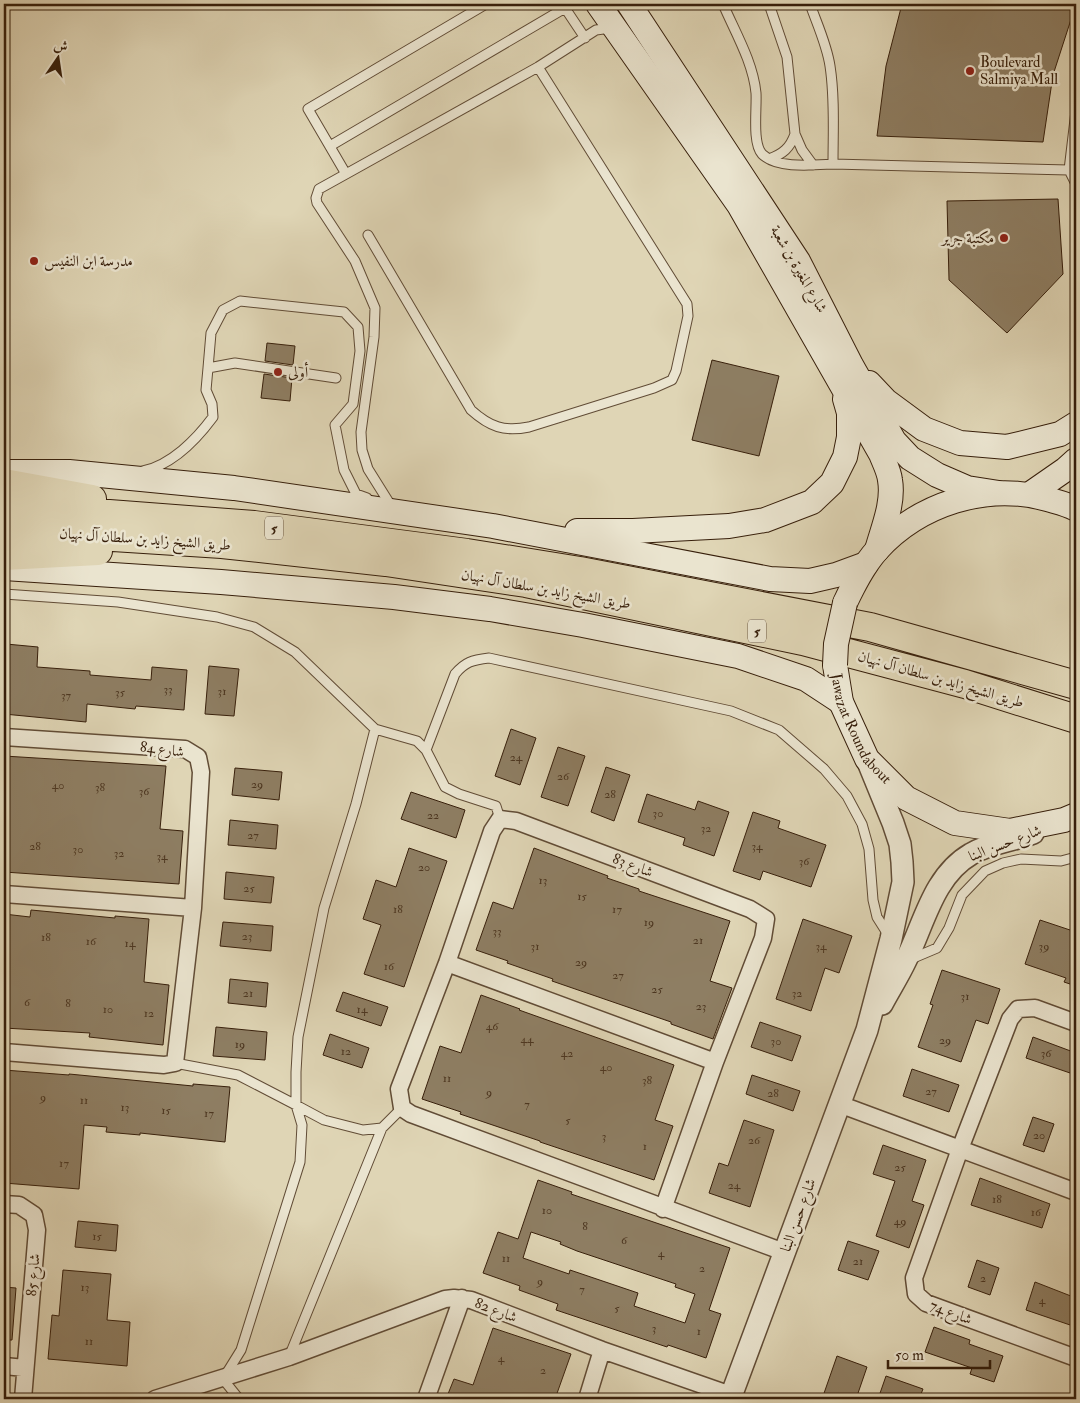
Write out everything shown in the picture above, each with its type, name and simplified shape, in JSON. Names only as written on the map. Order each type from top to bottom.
[{"type":"highway","points":[[4,483],[254,525]]},
{"type":"highway","name":"طريق الشيخ زايد بن سلطان آل نهيان","points":[[4,510],[109,514],[254,525],[467,553],[580,571],[870,627],[1076,685]]},
{"type":"highway","name":"طريق الشيخ زايد بن سلطان آل نهيان","points":[[4,530],[222,544],[386,562],[507,580],[803,641],[965,684],[1076,719]]},
{"type":"highway","points":[[4,556],[222,544]]},
{"type":"main road","name":"شارع المغيرة بن شعبة","points":[[598,4],[739,205],[846,374],[894,440],[910,458],[937,475],[967,488],[999,492]]},
{"type":"main road","name":"شارع المغيرة بن شعبة","points":[[631,7],[798,261],[882,454],[890,481],[886,519],[871,557]]},
{"type":"main road","points":[[846,374],[886,400],[924,429],[960,443],[1007,447],[1060,434],[1076,424]]},
{"type":"main road","points":[[494,526],[579,531],[632,531],[729,526],[765,520],[812,502],[832,483],[844,457],[849,437],[846,374]]},
{"type":"main road","points":[[1030,494],[1076,460]]},
{"type":"main road","points":[[4,472],[69,472],[234,488],[494,526],[770,579],[810,581],[836,575],[871,557]]},
{"type":"main road","name":"Jawazat Roundabout","points":[[1070,818],[1010,830],[955,823],[906,798],[867,759],[840,702],[835,665],[836,644],[845,603],[854,583],[871,557],[912,520],[953,500],[999,492],[1030,494],[1076,509]]},
{"type":"main road","points":[[4,568],[231,583],[394,597],[490,609],[584,625],[738,656],[806,679],[840,702]]},
{"type":"street","name":"شارع 84","points":[[4,737],[186,748],[198,757],[201,772],[193,908],[175,1063]]},
{"type":"street","name":"شارع حسن البنا","points":[[730,1397],[867,1030],[891,939],[903,882],[900,844],[890,814],[867,759]]},
{"type":"street","name":"شارع حسن البنا","points":[[867,1030],[906,961],[936,891],[947,874],[972,853],[989,846],[1014,840],[1070,818]]},
{"type":"street","points":[[500,820],[492,831],[447,963],[400,1089],[402,1108],[411,1114],[784,1252]]},
{"type":"street","name":"شارع 83","points":[[500,820],[516,821],[544,831],[750,909],[766,919],[764,938],[716,1062],[664,1208]]},
{"type":"street","points":[[4,894],[193,908]]},
{"type":"street","points":[[447,963],[716,1062]]},
{"type":"street","name":"شارع 74","points":[[1076,1023],[1035,1008],[1018,1009],[1010,1019],[960,1149],[914,1278],[916,1294],[926,1303],[1076,1358]]},
{"type":"street","points":[[4,1052],[164,1065],[175,1063]]},
{"type":"street","points":[[839,1104],[1076,1192]]},
{"type":"street","name":"شارع 85","points":[[4,1204],[19,1205],[34,1215],[36,1230],[22,1399]]},
{"type":"street","points":[[155,1399],[289,1357],[445,1299],[462,1298]]},
{"type":"street","name":"شارع 82","points":[[426,1399],[462,1298],[730,1397]]},
{"type":"street","points":[[586,1399],[602,1350]]},
{"type":"street","points":[[4,1366],[25,1368]]},
{"type":"lane","points":[[346,174],[308,109],[486,4]]},
{"type":"lane","points":[[723,4],[752,74],[756,94],[757,142],[759,150],[769,159],[784,163],[1069,170]]},
{"type":"lane","points":[[769,4],[787,57],[796,134],[802,150],[813,164]]},
{"type":"lane","points":[[810,4],[830,66],[833,102],[833,164]]},
{"type":"lane","points":[[330,146],[564,6],[585,38]]},
{"type":"lane","points":[[394,511],[387,496],[368,469],[362,450],[361,432],[374,337],[375,308],[370,293],[354,261],[317,203],[316,198],[319,188],[538,67],[596,30],[606,27],[618,31]]},
{"type":"lane","points":[[368,235],[472,410],[484,422],[494,427],[510,429],[529,427],[654,388],[672,380],[676,371],[688,316],[686,304],[538,67]]},
{"type":"lane","points":[[1076,111],[1069,170],[1076,184]]},
{"type":"lane","points":[[769,159],[787,150],[796,134]]},
{"type":"lane","points":[[118,477],[154,469],[191,442],[213,417],[212,404],[206,390],[211,333],[223,310],[240,301],[344,312],[358,327],[360,351],[353,404],[335,425],[344,470],[356,494],[394,511]]},
{"type":"lane","points":[[208,368],[235,363],[336,378]]},
{"type":"lane","points":[[4,594],[118,602],[218,617],[254,627],[296,652],[375,729],[417,741],[426,750],[445,786],[459,794],[496,806],[500,820]]},
{"type":"lane","points":[[426,750],[455,674],[463,665],[476,659],[488,658],[731,710],[779,730],[824,768],[847,796],[862,824],[868,849],[873,900],[877,917],[891,939]]},
{"type":"lane","points":[[240,1399],[223,1378],[241,1350],[300,1162],[302,1125],[296,1105],[298,1037],[324,908],[356,804],[375,729]]},
{"type":"lane","points":[[906,961],[937,948],[949,928],[962,895],[985,871],[1004,863],[1021,859],[1061,861],[1076,857]]},
{"type":"lane","points":[[175,1063],[238,1075],[324,1120],[363,1130],[382,1128]]},
{"type":"lane","points":[[289,1357],[382,1128],[402,1108]]},
{"type":"building","name":"Boulevard Salmiya Mall","points":[[902,4],[1076,4],[1053,75],[1043,142],[877,136],[886,66]]},
{"type":"building","name":"مكتبة جرير","points":[[1058,199],[1063,274],[1007,333],[949,280],[947,201]]},
{"type":"building","points":[[267,343],[295,346],[293,365],[265,361]]},
{"type":"building","points":[[712,360],[779,376],[759,456],[692,440]]},
{"type":"building","points":[[264,374],[292,378],[290,401],[261,398]]},
{"type":"building","points":[[6,644],[38,647],[37,667],[90,671],[90,675],[151,680],[152,667],[187,670],[184,710],[136,706],[135,709],[87,704],[86,722],[4,714]]},
{"type":"building","points":[[209,666],[239,669],[234,716],[205,714]]},
{"type":"building","points":[[511,729],[536,738],[520,785],[495,776]]},
{"type":"building","points":[[558,747],[585,756],[568,806],[541,797]]},
{"type":"building","points":[[4,756],[166,766],[160,829],[183,831],[179,884],[4,872]]},
{"type":"building","points":[[606,767],[630,775],[614,821],[591,812]]},
{"type":"building","points":[[235,768],[282,772],[279,800],[232,795]]},
{"type":"building","points":[[411,792],[465,810],[456,838],[401,819]]},
{"type":"building","points":[[647,794],[695,810],[698,801],[729,812],[714,856],[683,845],[685,838],[638,822]]},
{"type":"building","points":[[753,812],[780,821],[778,828],[826,845],[811,887],[763,871],[760,880],[733,871]]},
{"type":"building","points":[[230,820],[278,825],[276,849],[228,845]]},
{"type":"building","points":[[409,848],[447,861],[404,987],[364,974],[381,925],[363,919],[376,880],[396,887]]},
{"type":"building","points":[[534,848],[608,876],[607,878],[639,889],[639,891],[730,921],[710,981],[732,988],[713,1039],[671,1024],[671,1022],[552,981],[553,979],[476,950],[493,902],[513,909]]},
{"type":"building","points":[[226,872],[274,877],[271,903],[224,899]]},
{"type":"building","points":[[31,910],[115,918],[115,916],[149,919],[144,982],[169,985],[163,1045],[89,1037],[90,1033],[4,1028],[4,914],[30,917]]},
{"type":"building","points":[[803,919],[852,936],[839,973],[825,968],[811,1011],[776,999]]},
{"type":"building","points":[[1040,920],[1076,932],[1076,986],[1064,982],[1066,978],[1025,964]]},
{"type":"building","points":[[223,922],[273,926],[271,951],[220,946]]},
{"type":"building","points":[[942,970],[1000,989],[988,1024],[976,1020],[961,1062],[918,1047],[933,1005],[930,1004]]},
{"type":"building","points":[[230,979],[268,983],[266,1007],[228,1003]]},
{"type":"building","points":[[343,992],[388,1007],[381,1026],[336,1011]]},
{"type":"building","points":[[481,995],[674,1065],[655,1120],[673,1126],[654,1180],[540,1142],[422,1099],[440,1046],[461,1053]]},
{"type":"building","points":[[760,1022],[801,1036],[792,1061],[751,1047]]},
{"type":"building","points":[[216,1027],[267,1032],[265,1060],[213,1056]]},
{"type":"building","points":[[330,1034],[369,1048],[362,1068],[323,1055]]},
{"type":"building","points":[[1033,1037],[1076,1053],[1076,1075],[1026,1058]]},
{"type":"building","points":[[912,1069],[959,1085],[949,1112],[903,1096]]},
{"type":"building","points":[[4,1070],[193,1086],[193,1084],[230,1087],[225,1142],[140,1133],[140,1135],[106,1132],[107,1127],[84,1125],[79,1189],[4,1183],[6,1120],[4,1120]]},
{"type":"building","points":[[752,1075],[800,1091],[793,1111],[746,1094]]},
{"type":"building","points":[[1033,1117],[1054,1124],[1044,1152],[1023,1145]]},
{"type":"building","points":[[744,1120],[774,1130],[750,1207],[709,1193],[719,1163],[728,1166]]},
{"type":"building","points":[[883,1145],[926,1160],[912,1201],[924,1205],[909,1248],[876,1236],[895,1181],[873,1174]]},
{"type":"building","points":[[980,1178],[1050,1204],[1042,1228],[971,1205]]},
{"type":"building","points":[[538,1180],[572,1192],[571,1194],[730,1248],[709,1310],[721,1314],[706,1358],[556,1310],[558,1304],[519,1290],[520,1286],[483,1273],[498,1232],[518,1239]],"holes":[[[531,1232],[561,1242],[560,1244],[577,1251],[676,1284],[675,1287],[695,1294],[685,1323],[634,1306],[638,1293],[570,1270],[569,1274],[523,1258]]]},
{"type":"building","points":[[78,1221],[118,1225],[116,1251],[75,1247]]},
{"type":"building","points":[[848,1241],[879,1251],[868,1280],[838,1270]]},
{"type":"building","points":[[977,1260],[999,1268],[990,1295],[968,1287]]},
{"type":"building","points":[[63,1270],[111,1274],[107,1320],[130,1322],[127,1366],[48,1359],[52,1315],[59,1316]]},
{"type":"building","points":[[1035,1282],[1076,1298],[1076,1327],[1026,1310]]},
{"type":"building","points":[[4,1287],[16,1288],[12,1340],[4,1340]]},
{"type":"building","points":[[934,1327],[970,1340],[969,1344],[1003,1356],[994,1382],[970,1374],[972,1368],[925,1352]]},
{"type":"building","points":[[493,1328],[571,1354],[555,1399],[446,1399],[454,1379],[473,1385]]},
{"type":"building","points":[[837,1356],[867,1367],[856,1399],[822,1399]]},
{"type":"building","points":[[886,1376],[923,1389],[919,1399],[878,1399]]},
{"type":"place","name":"Boulevard Salmiya Mall","points":[[970,71]]},
{"type":"place","name":"مكتبة جرير","points":[[1004,238]]},
{"type":"place","name":"مدرسة ابن النفيس","points":[[34,261]]},
{"type":"place","name":"أولى","points":[[278,372]]}]
